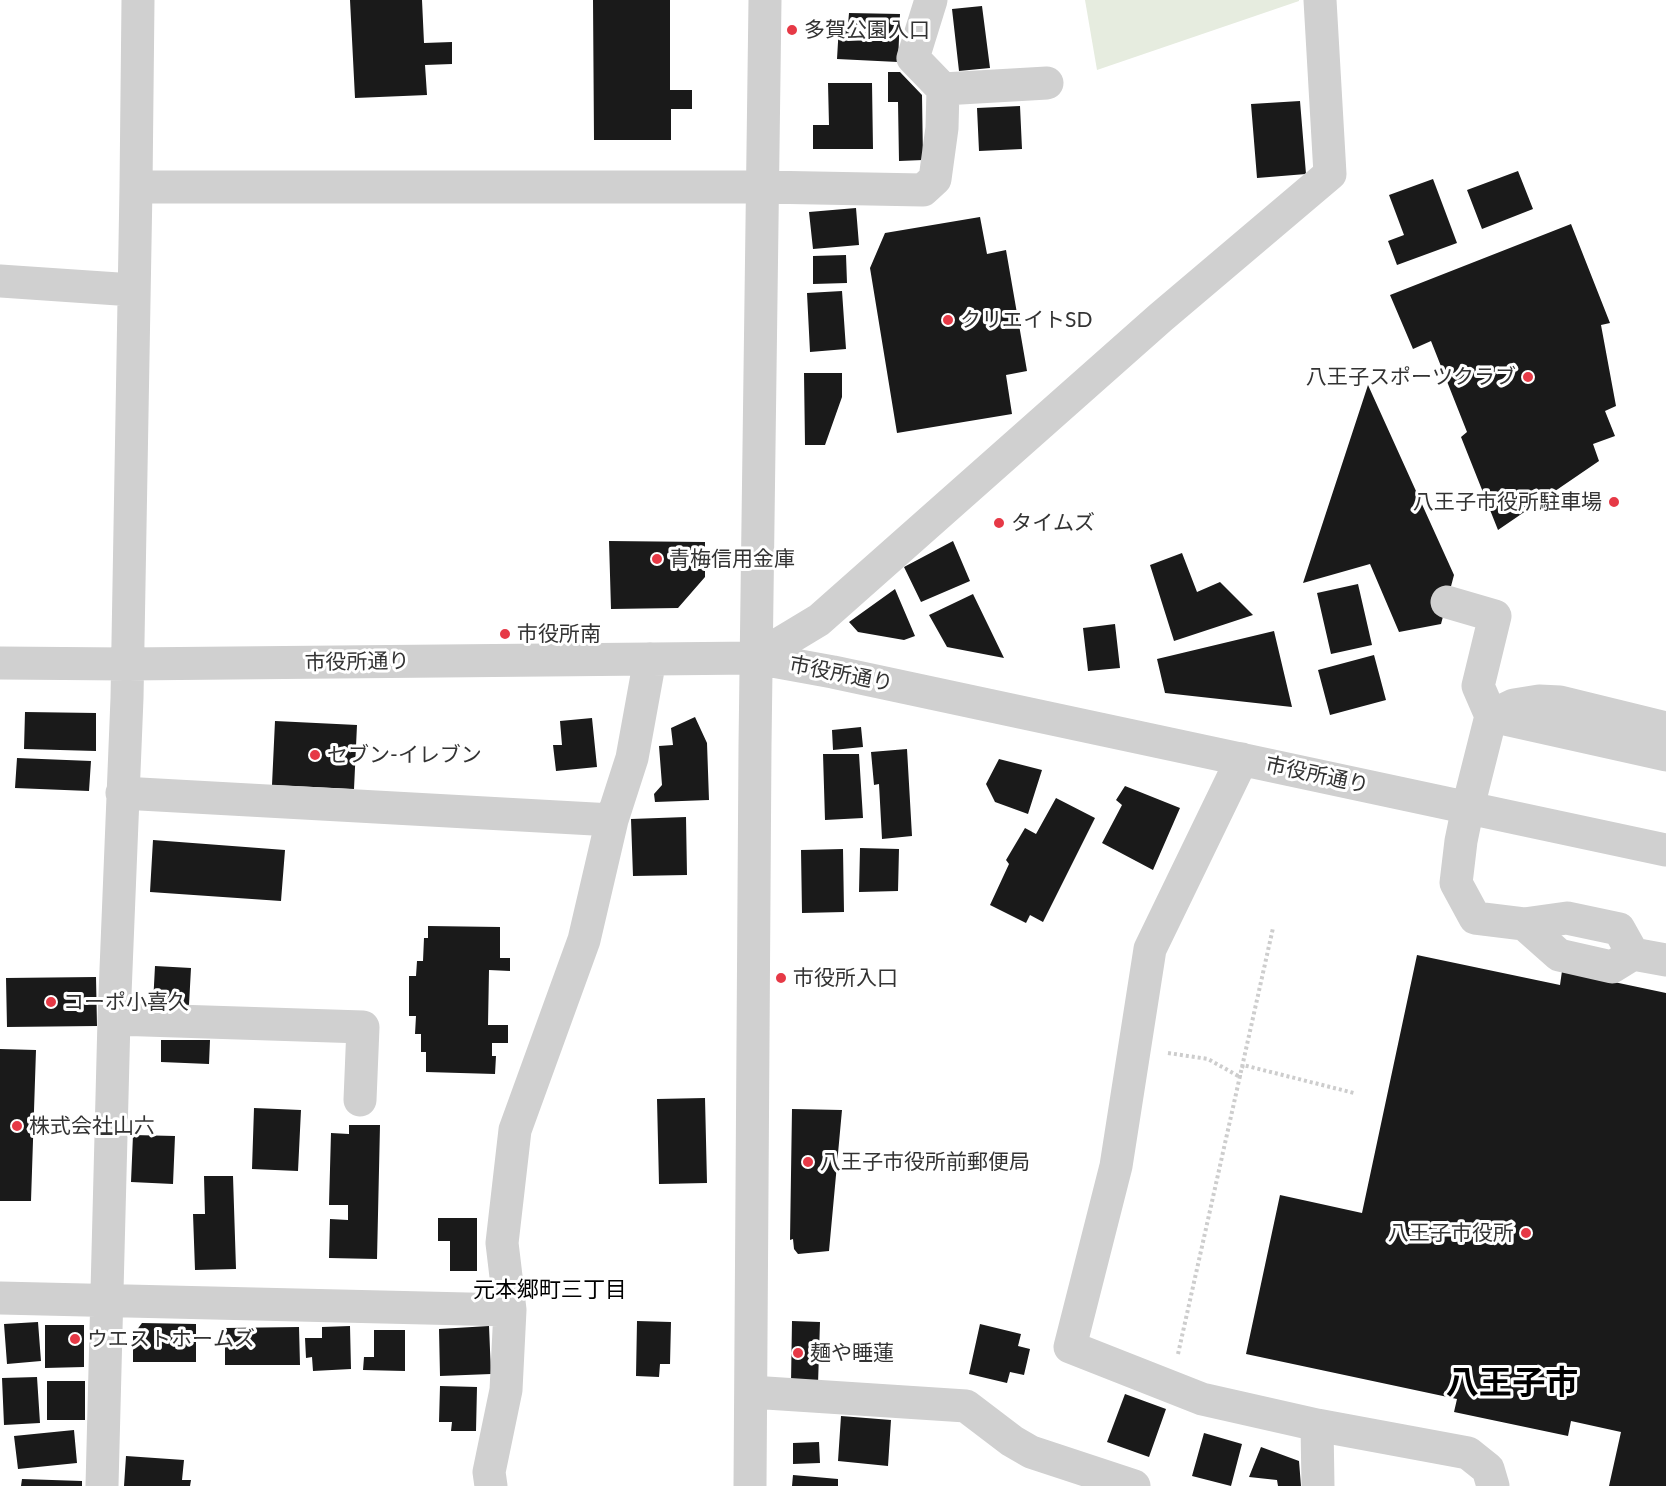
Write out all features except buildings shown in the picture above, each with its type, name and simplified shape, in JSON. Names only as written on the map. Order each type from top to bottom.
[{"type":"street","points":[[102,1486],[114,1019],[127,664],[138,0]]},
{"type":"street","points":[[750,1486],[756,658],[765,0]]},
{"type":"street","points":[[136,187],[763,187],[923,190],[935,179],[942,128],[943,89],[913,58],[931,0]]},
{"type":"street","points":[[756,658],[819,620],[1170,327],[1308,208],[1330,174],[1320,0]]},
{"type":"street","points":[[943,89],[1047,83]]},
{"type":"street","points":[[0,281],[134,290]]},
{"type":"street","points":[[1447,602],[1495,616],[1478,686],[1491,716],[1468,807],[1456,883],[1475,918],[1524,924],[1567,918],[1619,929],[1633,954],[1666,960]]},
{"type":"street","name":"市役所通り","points":[[0,663],[127,664],[756,658],[1666,850]]},
{"type":"street","points":[[491,1486],[489,1472],[506,1390],[510,1310],[502,1243],[515,1130],[584,940],[612,820],[632,758],[650,659]]},
{"type":"street","points":[[1491,716],[1514,705],[1539,701],[1560,702],[1666,728]]},
{"type":"street","points":[[1491,716],[1666,755]]},
{"type":"street","points":[[1242,759],[1150,949],[1116,1166],[1070,1347],[1202,1399],[1317,1425],[1468,1453],[1488,1470],[1493,1486]]},
{"type":"street","points":[[122,793],[612,820]]},
{"type":"street","points":[[114,1019],[363,1027],[360,1100]]},
{"type":"street","points":[[0,1298],[510,1310]]},
{"type":"street","points":[[751,1392],[966,1406],[1012,1442],[1031,1452],[1134,1486]]},
{"type":"street","points":[[1317,1425],[1318,1486]]},
{"type":"path","points":[[1171,1387],[1273,928]]},
{"type":"path","points":[[1135,1048],[1208,1059],[1240,1077]]},
{"type":"path","points":[[1240,1077],[1243,1065],[1354,1093]]},
{"type":"shaded area","points":[[1085,0],[1299,0],[1299,1],[1097,70]]},
{"type":"place","name":"多賀公園入口","points":[[792,30]]},
{"type":"place","name":"クリエイトSD","points":[[948,320]]},
{"type":"place","name":"八王子スポーツクラブ","points":[[1528,377]]},
{"type":"place","name":"八王子市役所駐車場","points":[[1614,502]]},
{"type":"place","name":"タイムズ","points":[[999,523]]},
{"type":"place","name":"青梅信用金庫","points":[[657,559]]},
{"type":"place","name":"市役所南","points":[[505,634]]},
{"type":"place","name":"セブン-イレブン","points":[[315,755]]},
{"type":"place","name":"市役所入口","points":[[781,978]]},
{"type":"place","name":"コーポ小喜久","points":[[51,1002]]},
{"type":"place","name":"株式会社山六","points":[[17,1126]]},
{"type":"place","name":"八王子市役所前郵便局","points":[[808,1162]]},
{"type":"place","name":"八王子市役所","points":[[1526,1233]]},
{"type":"place","name":"ウエストホームズ","points":[[75,1339]]},
{"type":"place","name":"麺や睡蓮","points":[[798,1353]]},
{"type":"district","name":"元本郷町三丁目","points":[[550,1290]]},
{"type":"district","name":"八王子市","points":[[1512,1383]]}]
